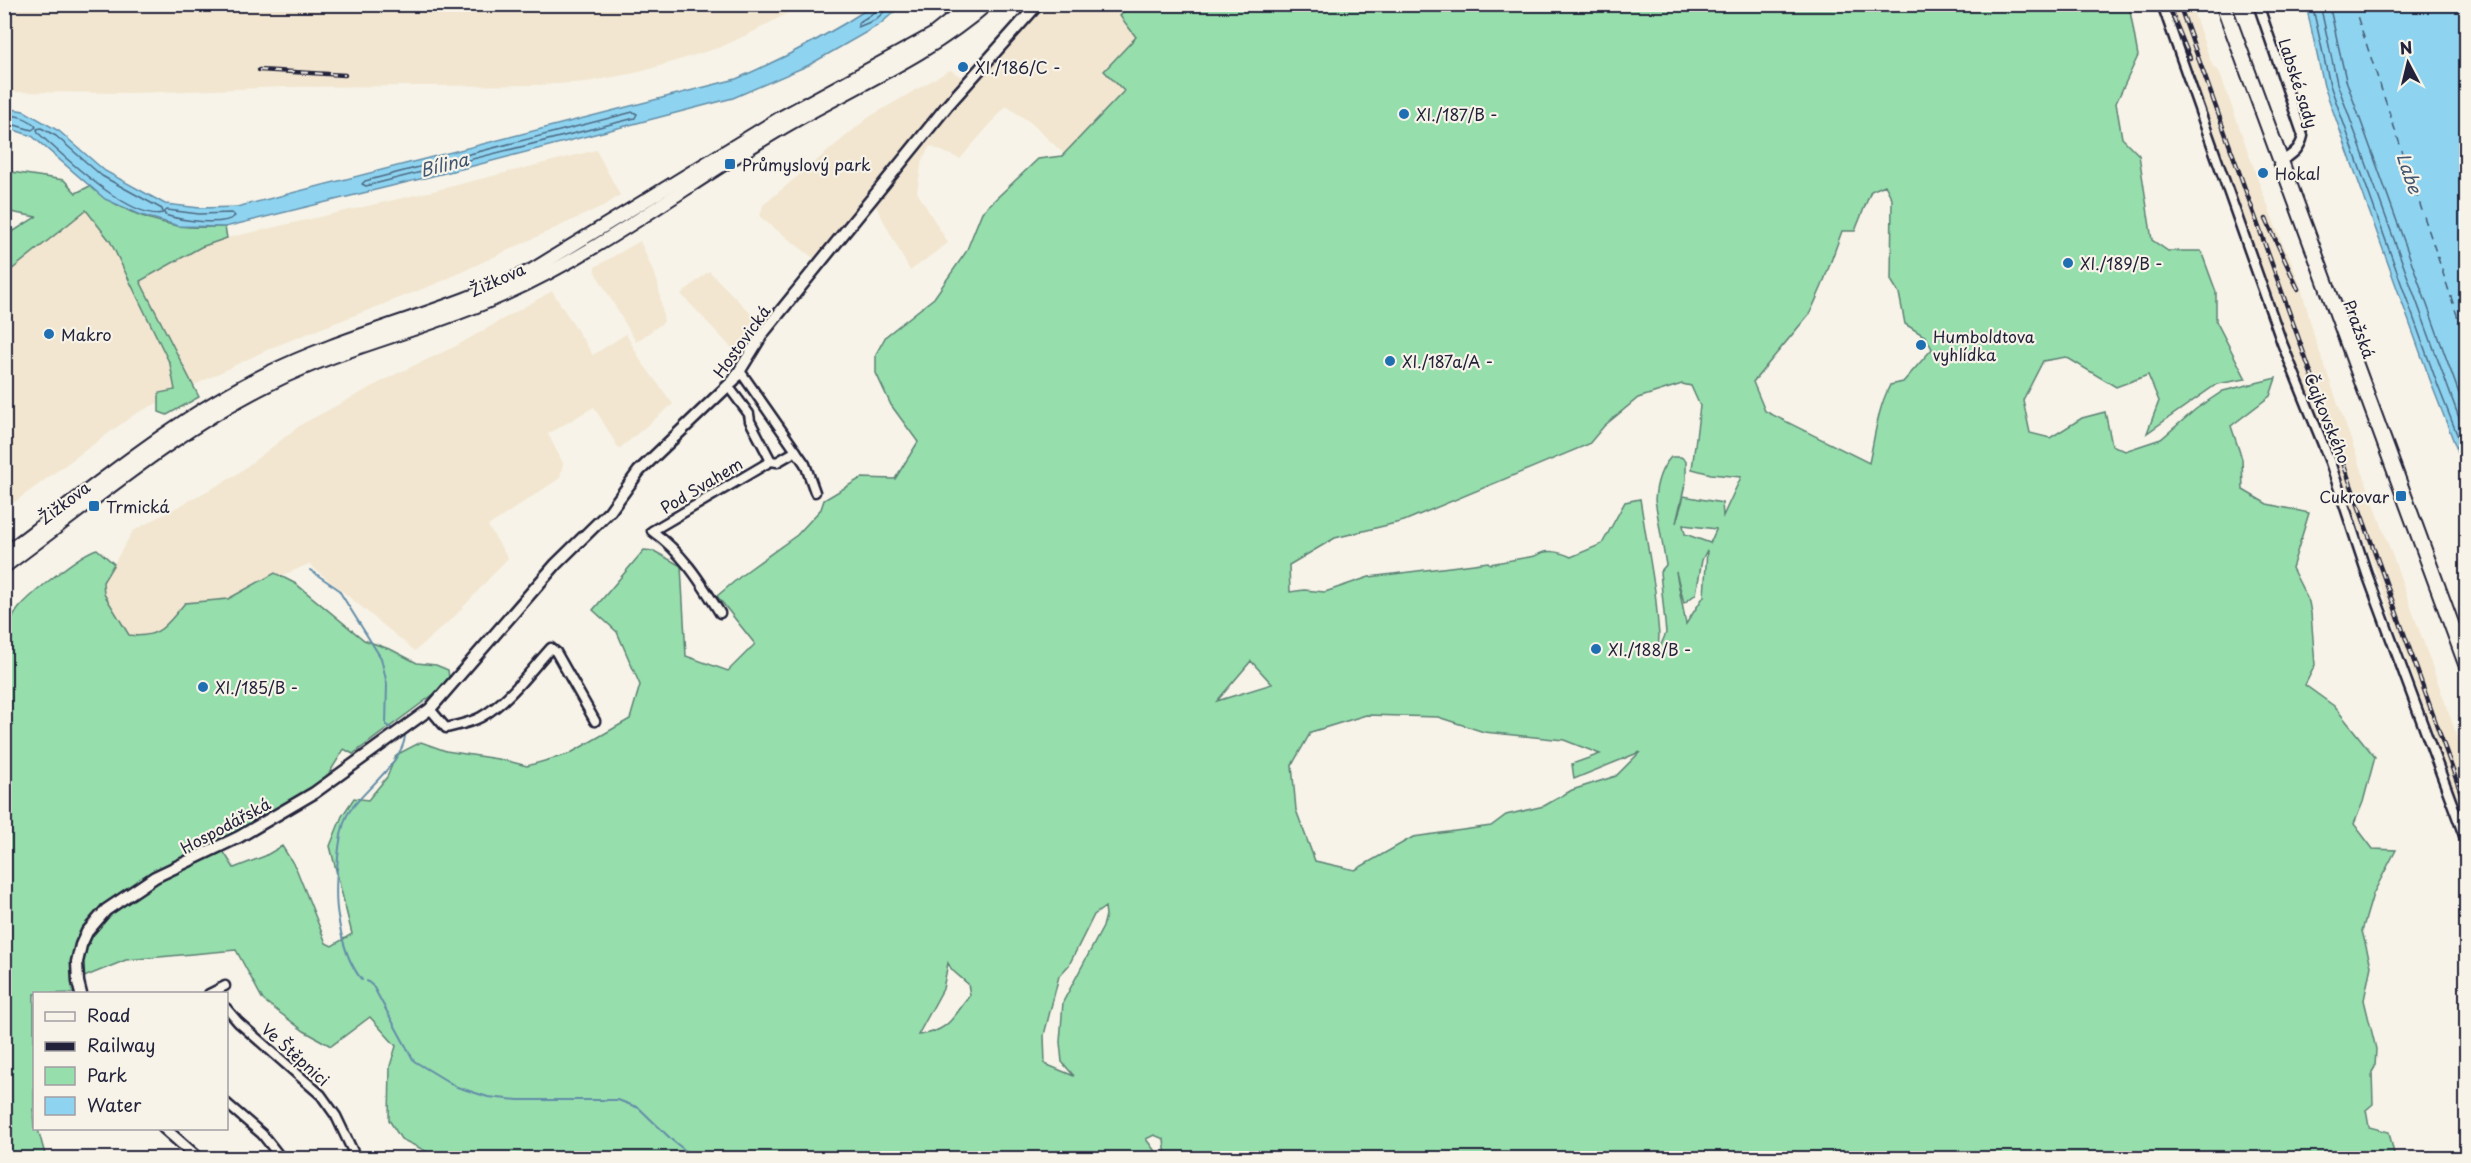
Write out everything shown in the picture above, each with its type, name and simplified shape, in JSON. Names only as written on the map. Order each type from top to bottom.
[{"type":"main road","name":"Žižkova","points":[[6,563],[132,457],[210,404],[268,373],[350,340],[453,305],[532,270],[780,118],[932,35],[971,4]]},
{"type":"main road","name":"Žižkova","points":[[6,563],[163,450],[243,399],[295,372],[456,314],[537,279],[784,126],[937,43],[987,4]]},
{"type":"main road","name":"Pražská","points":[[2223,4],[2466,664]]},
{"type":"street","name":"Hostovická","points":[[430,709],[556,564],[610,511],[639,471],[729,386],[763,333],[947,106],[1038,4]]},
{"type":"street","name":"Čajkovského","points":[[2162,4],[2282,343],[2330,462],[2367,574],[2466,841]]},
{"type":"street","name":"Labské sady","points":[[2258,4],[2303,136],[2296,152],[2281,162]]},
{"type":"street","points":[[740,371],[805,464],[815,492]]},
{"type":"street","points":[[729,386],[748,414],[771,461]]},
{"type":"street","name":"Pod Svahem","points":[[720,613],[686,560],[669,543],[652,531],[771,461],[777,462],[796,451]]},
{"type":"street","points":[[430,709],[446,728],[481,717],[496,707],[551,648],[556,652],[595,721]]},
{"type":"street","name":"Hospodářská","points":[[81,992],[77,962],[81,945],[87,932],[106,910],[155,877],[239,837],[314,793],[430,709]]},
{"type":"street","points":[[214,992],[225,986]]},
{"type":"street","name":"Ve Štěpnici","points":[[228,1010],[238,1022],[321,1095],[336,1116],[356,1158]]},
{"type":"street","points":[[228,1105],[262,1134],[281,1158]]},
{"type":"street","points":[[166,1130],[198,1158]]},
{"type":"shaded area","points":[[5,4],[803,5],[721,47],[640,72],[587,82],[541,85],[286,87],[137,93],[5,92]]},
{"type":"shaded area","points":[[1046,5],[1128,5],[1120,16],[1136,37],[1125,91],[1064,154],[1030,122],[1006,106],[960,159],[930,146],[922,160],[917,192],[948,243],[910,271],[870,195],[816,260],[760,217],[763,205],[869,117],[950,70],[974,84]]},
{"type":"shaded area","points":[[2164,5],[2191,5],[2212,65],[2219,71],[2285,251],[2288,252],[2302,291],[2315,339],[2466,761],[2466,824],[2352,506],[2330,459],[2222,158]]},
{"type":"shaded area","points":[[596,150],[620,195],[607,204],[438,283],[273,347],[135,414],[5,509],[4,269],[86,210],[110,241],[131,285],[201,247],[227,238],[437,190]]},
{"type":"shaded area","points":[[640,241],[658,283],[664,322],[636,342],[595,272],[595,267]]},
{"type":"shaded area","points":[[709,271],[761,324],[740,357],[681,294]]},
{"type":"shaded area","points":[[552,291],[593,355],[626,334],[641,361],[673,404],[619,449],[594,407],[548,434],[563,463],[560,478],[488,526],[508,558],[455,616],[415,651],[309,564],[228,599],[185,603],[164,627],[146,638],[128,635],[104,594],[103,582],[133,531],[233,477],[302,424],[394,375],[456,346]]},
{"type":"green space","points":[[1128,5],[2129,5],[2138,56],[2116,103],[2122,138],[2139,155],[2152,240],[2168,251],[2201,251],[2216,292],[2216,321],[2246,379],[2217,384],[2147,433],[2159,401],[2148,375],[2116,387],[2066,357],[2043,361],[2023,400],[2030,433],[2050,438],[2082,418],[2105,412],[2112,445],[2125,451],[2161,439],[2196,409],[2223,391],[2276,378],[2270,396],[2231,426],[2242,459],[2243,490],[2267,504],[2309,513],[2292,568],[2309,602],[2311,613],[2315,665],[2305,685],[2334,706],[2375,757],[2363,802],[2354,824],[2373,849],[2396,850],[2373,894],[2362,931],[2371,966],[2364,1000],[2376,1049],[2375,1067],[2372,1072],[2373,1104],[2366,1110],[2369,1127],[2389,1132],[2395,1158],[1166,1158],[1164,1139],[1154,1135],[1146,1139],[1160,1158],[554,1158],[534,1153],[475,1158],[440,1158],[401,1139],[389,1120],[390,1066],[396,1046],[370,1017],[331,1046],[304,1031],[263,1000],[236,950],[126,960],[84,977],[83,992],[33,992],[33,1130],[38,1130],[46,1158],[5,1158],[5,637],[14,615],[25,602],[68,566],[97,549],[114,564],[103,582],[104,594],[129,635],[140,636],[162,629],[185,603],[228,599],[275,573],[296,584],[364,640],[392,650],[417,663],[436,665],[448,670],[449,678],[442,688],[353,754],[344,749],[325,780],[218,843],[234,868],[265,856],[282,846],[296,868],[326,943],[332,946],[352,934],[330,846],[342,816],[354,798],[368,800],[387,777],[396,755],[421,742],[446,751],[527,766],[569,754],[630,719],[640,685],[617,632],[593,610],[644,550],[654,551],[681,566],[686,656],[728,671],[755,644],[717,596],[797,535],[821,509],[824,500],[861,478],[895,479],[918,442],[891,405],[876,373],[876,354],[886,336],[934,298],[966,252],[982,212],[1038,159],[1062,156],[1124,91],[1104,71],[1136,37],[1120,16]],"holes":[[[1885,185],[1892,199],[1891,280],[1899,293],[1905,324],[1926,337],[1932,349],[1903,382],[1890,385],[1879,414],[1869,463],[1765,411],[1753,382],[1810,313],[1842,231],[1855,231],[1871,191]],[[1682,384],[1691,386],[1700,406],[1692,469],[1711,474],[1741,477],[1723,516],[1722,503],[1684,496],[1676,523],[1686,480],[1686,461],[1681,457],[1671,457],[1661,472],[1655,500],[1666,565],[1660,572],[1666,633],[1658,652],[1659,635],[1655,591],[1640,499],[1625,502],[1602,544],[1571,557],[1549,551],[1535,556],[1490,564],[1488,562],[1369,577],[1325,592],[1304,590],[1290,592],[1289,565],[1335,538],[1404,521],[1589,444],[1604,426],[1638,398]],[[1683,525],[1716,529],[1710,543],[1685,534]],[[1707,550],[1704,596],[1686,624],[1676,572],[1684,603],[1696,594],[1702,560]],[[1251,661],[1272,684],[1217,701]],[[1366,715],[1438,717],[1484,732],[1564,740],[1600,754],[1572,764],[1574,779],[1640,752],[1616,776],[1572,790],[1544,806],[1506,815],[1491,826],[1413,837],[1355,870],[1315,861],[1296,810],[1292,765],[1311,732]],[[1105,907],[1103,927],[1063,1002],[1060,1042],[1062,1062],[1074,1076],[1045,1064],[1044,1035],[1059,976],[1069,965],[1094,915]],[[948,963],[952,970],[968,984],[970,995],[944,1027],[918,1035],[943,989]]]},
{"type":"green space","points":[[5,171],[64,180],[76,193],[90,186],[120,206],[166,223],[190,227],[225,227],[227,238],[201,247],[140,281],[199,397],[167,415],[159,412],[159,393],[175,390],[170,364],[110,241],[86,210],[5,275],[5,229],[14,231],[36,217],[5,211]]},
{"type":"water","name":"Bílina","points":[[874,5],[902,5],[879,25],[809,65],[733,98],[465,168],[225,227],[179,226],[141,215],[105,199],[32,136],[5,127],[5,108],[24,111],[59,131],[105,171],[165,204],[200,208],[237,207],[736,79],[807,45]]},
{"type":"water","name":"Labe","points":[[2306,5],[2466,5],[2466,473],[2324,86]]},
{"type":"waterway","points":[[310,570],[338,589],[381,658],[387,684],[386,725],[396,731]]},
{"type":"waterway","points":[[362,980],[349,958],[339,924],[336,893],[339,847],[349,812],[398,756],[405,736],[401,734]]},
{"type":"waterway","points":[[367,981],[373,986],[414,1061],[457,1087],[488,1097],[518,1100],[618,1100],[639,1108],[673,1141],[695,1158]]},
{"type":"ferry route","points":[[2353,4],[2466,342]]},
{"type":"railway","points":[[2168,4],[2190,58]]},
{"type":"railway","points":[[2179,4],[2466,807]]},
{"type":"railway","points":[[259,70],[345,75]]},
{"type":"railway","points":[[2266,219],[2298,289]]},
{"type":"place","name":"XI./186/C -","points":[[963,67]]},
{"type":"place","name":"XI./187/B -","points":[[1404,114]]},
{"type":"place","name":"Průmyslový park","points":[[730,164]]},
{"type":"place","name":"Hokal","points":[[2263,173]]},
{"type":"place","name":"XI./189/B -","points":[[2068,263]]},
{"type":"place","name":"Makro","points":[[49,334]]},
{"type":"place","name":"Humboldtova vyhlídka","points":[[1921,345]]},
{"type":"place","name":"XI./187a/A -","points":[[1390,361]]},
{"type":"place","name":"Cukrovar","points":[[2401,496]]},
{"type":"place","name":"Trmická","points":[[94,506]]},
{"type":"place","name":"XI./188/B -","points":[[1596,649]]},
{"type":"place","name":"XI./185/B -","points":[[203,687]]}]
